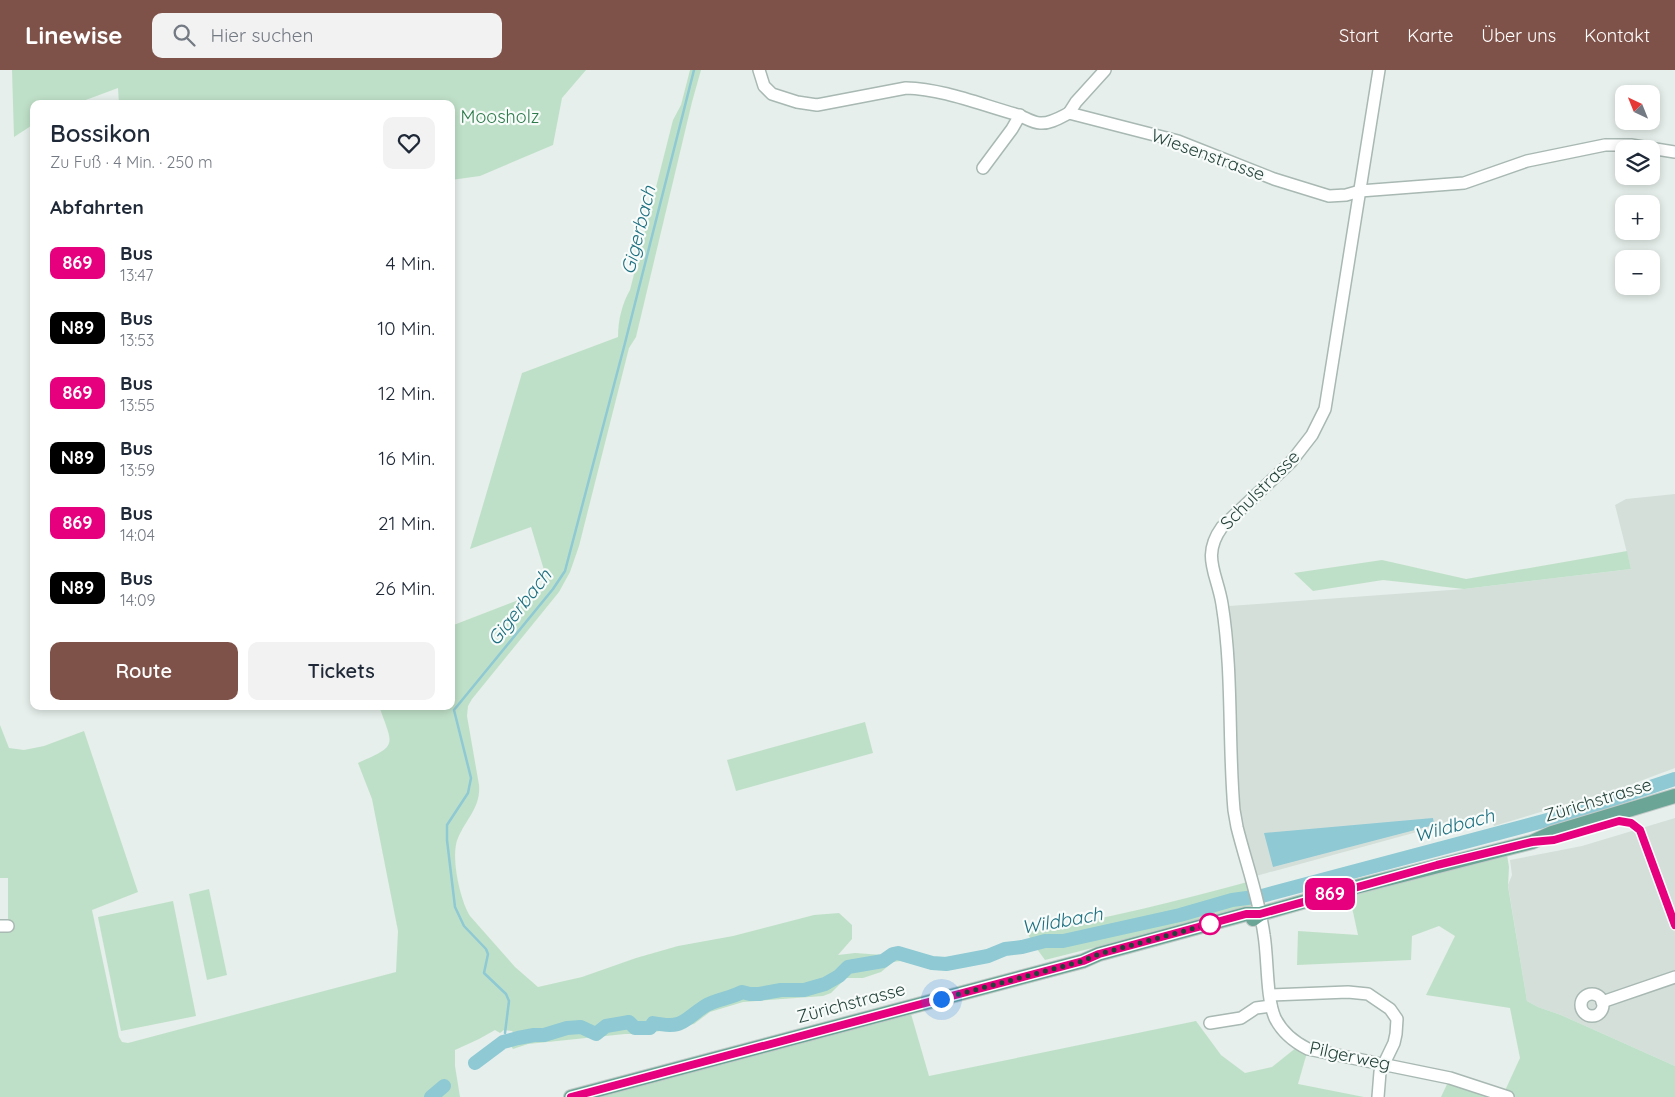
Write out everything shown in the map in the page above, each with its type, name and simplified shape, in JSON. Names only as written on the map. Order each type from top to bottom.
[{"type":"main road","name":"Zürichstrasse","points":[[1532,842],[1552,833],[1675,796]]},
{"type":"main road","name":"Zürichstrasse","points":[[570,1097],[1083,961],[1101,961],[1244,924],[1252,920],[1257,903],[1375,882],[1532,842],[1554,840],[1675,804]]},
{"type":"street","points":[[759,70],[764,86],[772,94],[796,102],[817,105],[906,88],[916,88],[937,91],[1020,115],[1040,123],[1056,120],[1069,113],[1076,102],[1105,70]]},
{"type":"street","name":"Schulstrasse","points":[[1257,903],[1236,827],[1227,634],[1222,601],[1211,560],[1211,548],[1215,537],[1222,527],[1291,462],[1312,435],[1324,409],[1378,70]]},
{"type":"street","name":"Wiesenstrasse","points":[[1069,113],[1178,141],[1274,179],[1329,196],[1346,195],[1360,191],[1464,183],[1527,162],[1604,145],[1632,145],[1675,152]]},
{"type":"street","points":[[983,168],[1020,115]]},
{"type":"street","name":"Pilgerweg","points":[[1257,903],[1264,933],[1271,1000],[1278,1024],[1287,1036],[1299,1045],[1316,1051],[1450,1078],[1508,1097]]},
{"type":"street","points":[[1602,1002],[1675,977]]},
{"type":"street","points":[[1210,1023],[1241,1018],[1271,1000],[1348,992],[1368,994],[1390,1009],[1397,1019],[1398,1025],[1394,1043],[1380,1072],[1378,1097]]},
{"type":"shaded area","points":[[1675,494],[1675,768],[1624,787],[1494,826],[1490,812],[1256,876],[1241,818],[1229,606],[1464,589],[1631,569],[1615,505],[1626,499]]},
{"type":"shaded area","points":[[1675,818],[1675,1066],[1527,1001],[1508,885],[1512,875],[1510,860],[1582,846]]},
{"type":"green space","name":"Moosholz","points":[[12,70],[586,70],[562,98],[553,145],[480,176],[455,179],[455,100],[119,100],[118,88],[86,100],[30,100],[30,127],[14,137]]},
{"type":"green space","points":[[690,70],[701,70],[636,337],[629,348],[579,546],[570,572],[559,592],[468,706],[467,716],[479,793],[478,800],[458,838],[455,855],[457,877],[466,909],[470,916],[515,967],[538,987],[582,977],[678,946],[733,936],[814,915],[839,913],[852,925],[852,939],[838,955],[855,953],[883,955],[892,950],[907,951],[940,959],[975,953],[1005,943],[1031,940],[1027,932],[1140,910],[1251,881],[1258,906],[1045,960],[1037,949],[1018,951],[996,958],[946,968],[921,966],[901,961],[893,962],[881,972],[863,978],[846,978],[831,993],[823,996],[743,1002],[710,1012],[694,1024],[645,1034],[625,1034],[528,1044],[513,1049],[509,1043],[518,1038],[512,1031],[504,1030],[500,1033],[495,1030],[455,1050],[455,1066],[460,1097],[0,1097],[0,926],[8,926],[8,878],[0,878],[0,725],[9,748],[24,750],[44,746],[84,731],[138,892],[92,910],[119,1037],[122,1042],[128,1043],[396,972],[398,931],[372,799],[358,763],[381,752],[389,743],[387,729],[380,710],[455,710],[455,624],[534,594],[544,580],[544,570],[531,527],[470,549],[522,373],[618,337],[621,312],[630,290],[673,120],[681,105]]},
{"type":"green space","points":[[1627,551],[1631,569],[1464,589],[1383,580],[1313,591],[1294,573],[1382,560],[1466,579]]},
{"type":"green space","points":[[865,722],[873,753],[736,791],[727,760]]},
{"type":"green space","points":[[1506,849],[1509,867],[1508,886],[1527,1001],[1675,1066],[1675,1097],[1441,1097],[1450,1078],[1503,1095],[1520,1058],[1510,1008],[1426,995],[1455,936],[1439,926],[1412,936],[1411,960],[1297,965],[1298,931],[1358,935],[1348,889]]},
{"type":"green space","points":[[209,889],[227,975],[207,980],[189,894]]},
{"type":"green space","points":[[173,901],[196,1016],[121,1031],[98,917]]},
{"type":"green space","points":[[909,1007],[929,1076],[1196,1021],[1221,1055],[1245,1073],[1272,1067],[1297,1047],[1308,1049],[1298,1084],[1364,1097],[571,1097]]},
{"type":"water","points":[[1433,818],[1434,825],[1273,867],[1264,833]]},
{"type":"waterway","name":"Gigerbach","points":[[455,709],[553,589],[565,571],[694,70]]},
{"type":"waterway","name":"Gigerbach","points":[[454,710],[471,778],[468,793],[447,825],[455,907],[464,926],[486,949],[488,954],[484,973],[506,994],[509,1001],[505,1033]]},
{"type":"waterway","name":"Wildbach","points":[[475,1063],[503,1042],[518,1038],[544,1035],[567,1028],[581,1027],[596,1034],[606,1026],[629,1022],[635,1028],[650,1028],[653,1023],[663,1025],[677,1024],[687,1020],[709,1004],[742,992],[759,994],[781,990],[804,990],[825,984],[839,976],[848,967],[883,961],[893,954],[898,953],[932,963],[946,964],[988,956],[1005,949],[1045,941],[1063,941],[1180,915],[1232,900],[1262,896],[1566,815],[1675,779]]},
{"type":"waterway","name":"Wildbach","points":[[431,1097],[444,1086]]},
{"type":"bus line","name":"869","points":[[571,1097],[1083,961],[1099,954],[1246,914],[1260,914],[1437,865],[1532,842],[1554,840],[1619,821],[1626,821],[1636,825],[1644,837],[1675,925]]},
{"type":"route","points":[[941,999],[1083,961],[1099,954],[1210,924]]}]
